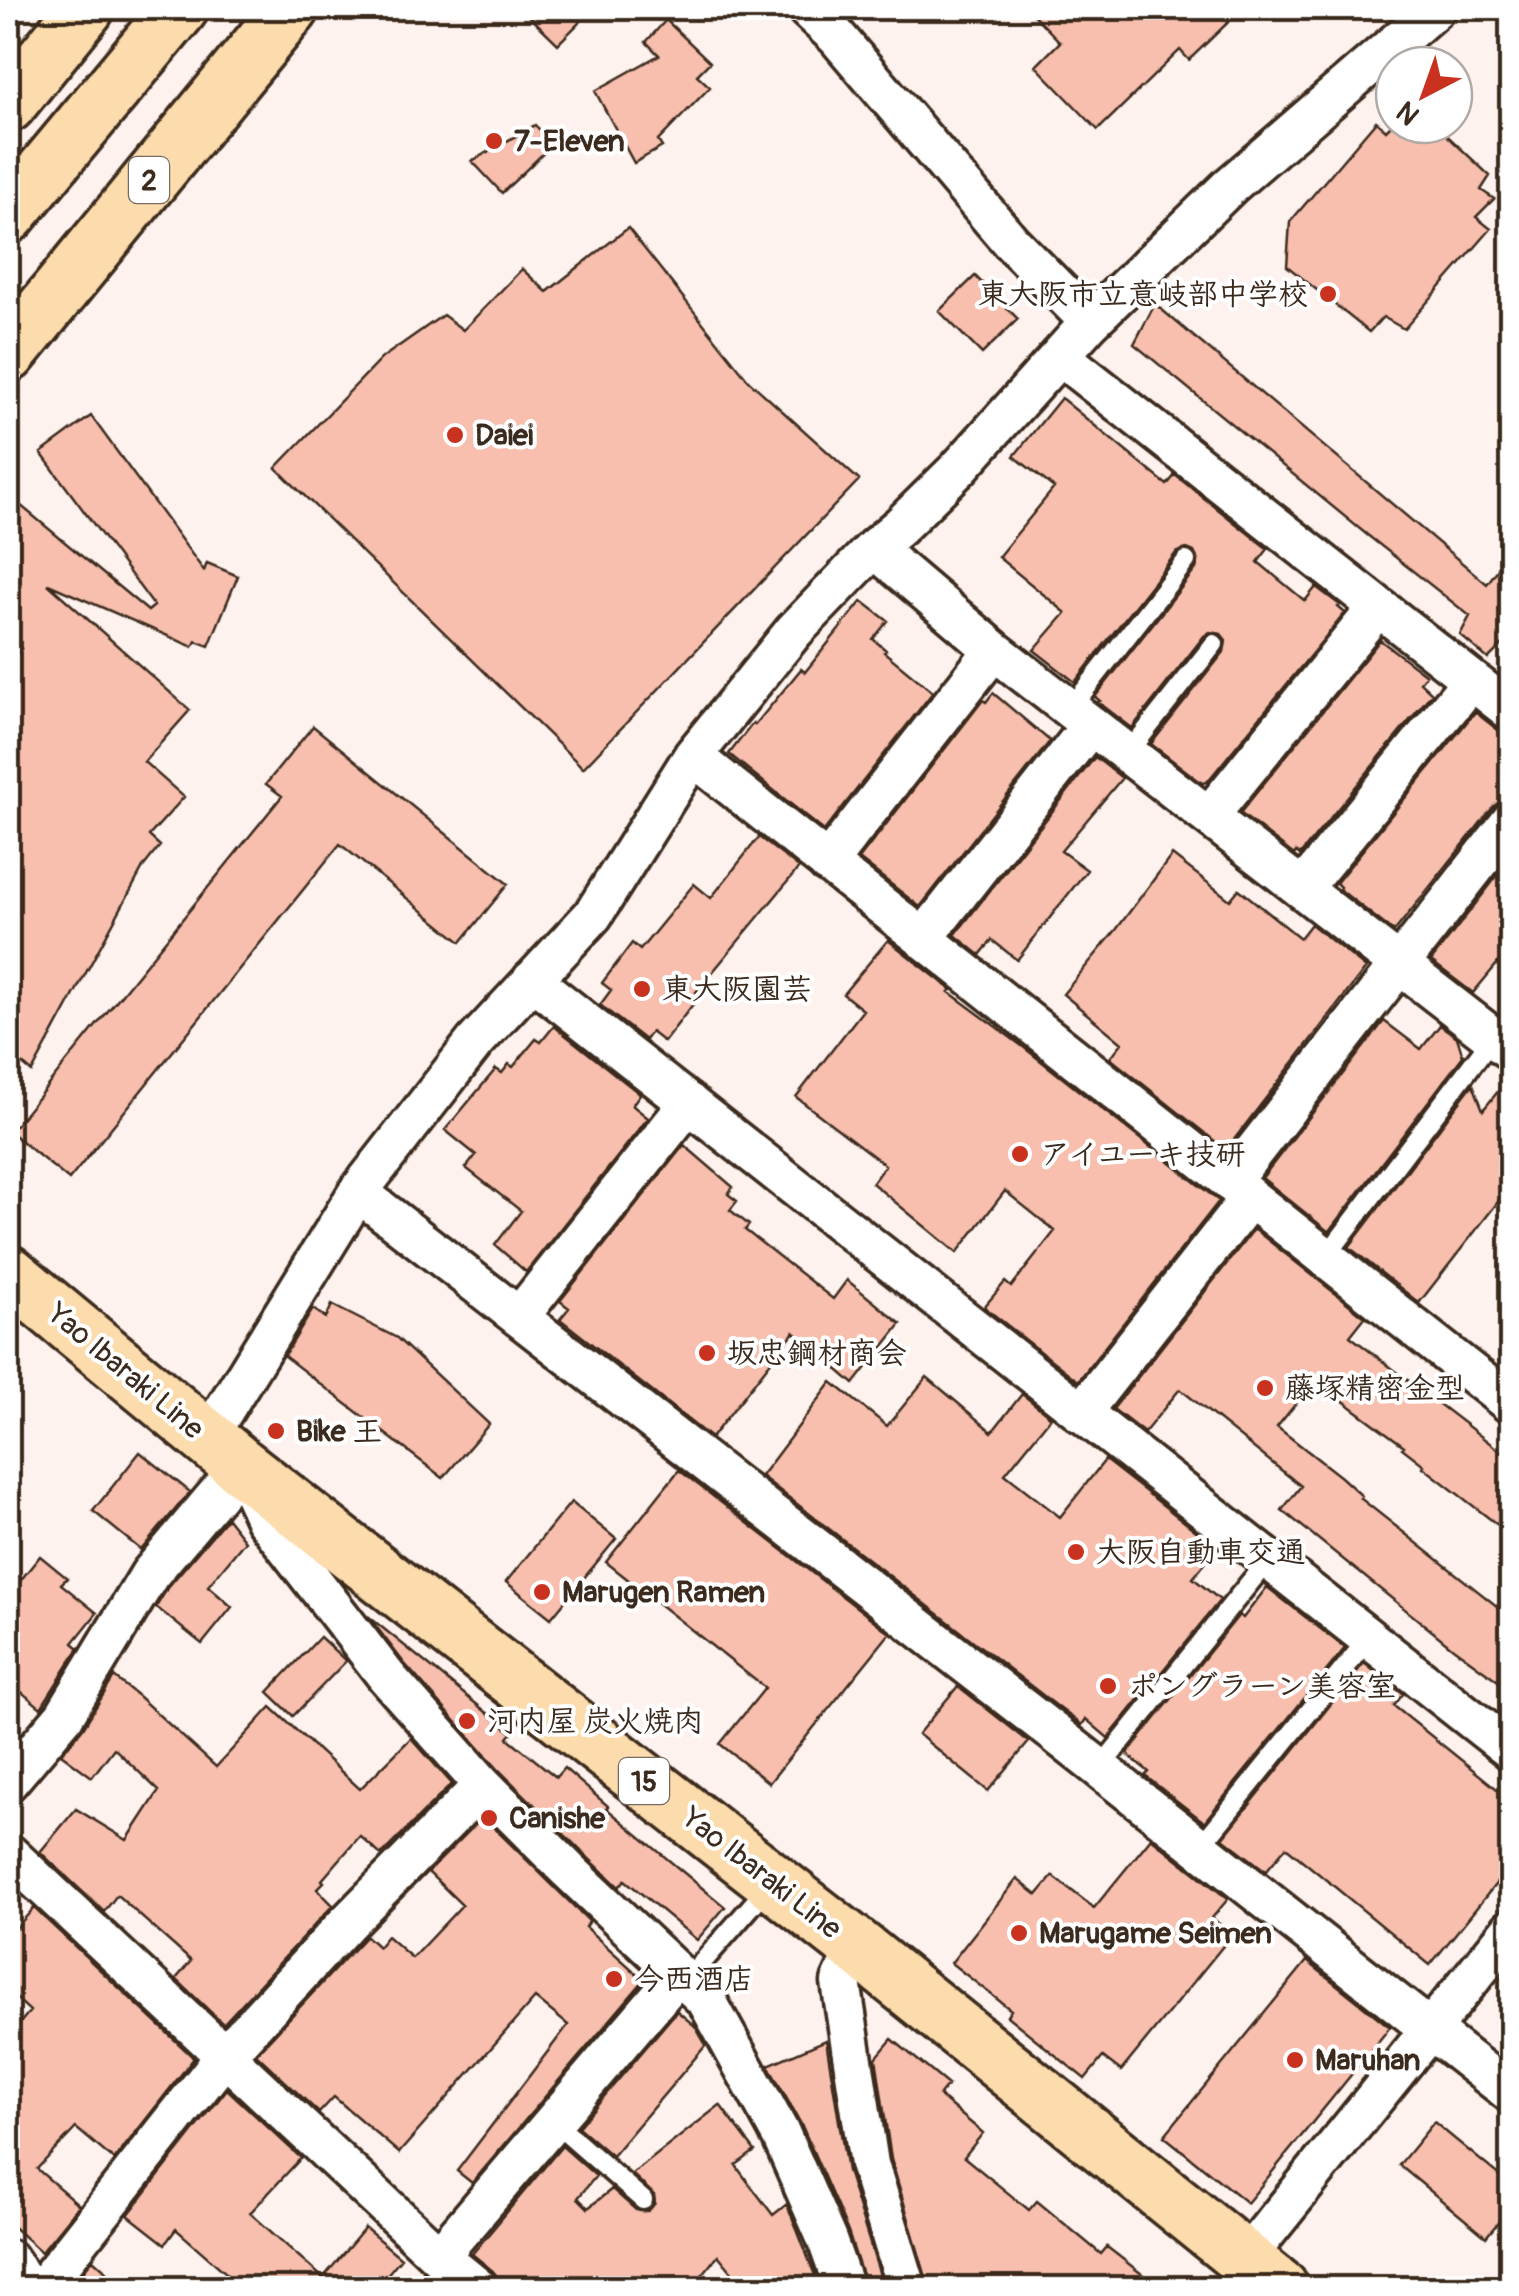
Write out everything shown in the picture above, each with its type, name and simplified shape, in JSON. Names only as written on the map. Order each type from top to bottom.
[{"type":"main road","points":[[8,104],[86,8]]},
{"type":"main road","points":[[8,214],[180,8]]},
{"type":"main road","name":"2","points":[[8,354],[291,8]]},
{"type":"main road","name":"Yao Ibaraki Line","points":[[8,1272],[224,1452],[856,1947],[1262,2274]]},
{"type":"street","points":[[806,8],[836,36],[1010,242],[1090,322]]},
{"type":"street","points":[[8,1782],[64,1716],[224,1452],[358,1192],[475,1042],[593,915],[693,756],[794,630],[958,469],[1090,322],[1232,185],[1436,8]]},
{"type":"street","points":[[1061,356],[1512,712]]},
{"type":"street","points":[[874,548],[994,650],[1400,965],[1505,1034]]},
{"type":"street","points":[[1208,816],[1378,607]]},
{"type":"street","points":[[828,863],[994,650]]},
{"type":"street","points":[[1302,889],[1471,680]]},
{"type":"street","points":[[923,939],[1080,716]]},
{"type":"street","points":[[693,756],[1512,1406]]},
{"type":"street","points":[[1081,1413],[1400,965],[1512,820]]},
{"type":"street","points":[[532,980],[1512,1751]]},
{"type":"street","points":[[519,1316],[688,1104]]},
{"type":"street","points":[[358,1192],[1512,2094]]},
{"type":"street","points":[[224,1452],[265,1520],[387,1677],[483,1785],[707,2001],[781,2136],[844,2288]]},
{"type":"street","points":[[42,2288],[226,2054],[483,1785]]},
{"type":"street","points":[[8,1853],[439,2256],[478,2288]]},
{"type":"street","points":[[1262,2274],[1429,2030],[1512,1928]]},
{"type":"street","points":[[856,1947],[841,1982],[868,2164],[906,2288]]},
{"type":"street","points":[[439,2256],[682,1978]]},
{"type":"street","points":[[8,2259],[28,2288]]},
{"type":"lane","points":[[1080,716],[1186,562]]},
{"type":"lane","points":[[1128,753],[1214,644]]},
{"type":"lane","points":[[1325,1258],[1505,1034]]},
{"type":"lane","points":[[1099,1769],[1268,1560]]},
{"type":"lane","points":[[1199,1848],[1368,1639]]},
{"type":"lane","points":[[682,1978],[773,1882]]},
{"type":"lane","points":[[555,2122],[642,2200]]},
{"type":"building","points":[[521,8],[594,8],[558,44]]},
{"type":"building","points":[[1027,8],[1243,8],[1189,60],[1180,50],[1098,130],[1036,66],[1060,42]]},
{"type":"building","points":[[666,20],[710,62],[697,75],[710,87],[658,141],[662,147],[634,163],[595,91],[659,55],[646,42]]},
{"type":"building","points":[[1374,123],[1374,145],[1457,145],[1490,176],[1481,190],[1494,199],[1476,217],[1491,229],[1404,329],[1383,317],[1369,332],[1287,266],[1290,222]]},
{"type":"building","points":[[535,125],[553,144],[502,193],[472,161]]},
{"type":"building","points":[[628,228],[749,381],[859,480],[583,768],[276,468],[382,358],[443,315],[463,330],[522,269],[547,292]]},
{"type":"building","points":[[975,276],[1018,319],[982,354],[939,311]]},
{"type":"building","points":[[1155,304],[1487,584],[1512,550],[1512,635],[1488,659],[1460,635],[1470,616],[1134,344]]},
{"type":"building","points":[[1061,398],[1167,485],[1175,475],[1268,549],[1258,562],[1305,601],[1316,587],[1345,613],[1207,782],[1202,783],[1151,744],[1224,652],[1226,640],[1221,634],[1210,632],[1204,636],[1132,728],[1095,697],[1196,569],[1194,552],[1187,549],[1176,553],[1075,682],[1034,650],[1066,613],[998,557],[1054,488],[1014,456]]},
{"type":"building","points":[[91,416],[204,571],[207,563],[238,576],[209,646],[196,641],[193,647],[48,584],[190,710],[144,762],[184,797],[149,836],[160,846],[144,866],[32,1072],[8,1052],[8,664],[21,649],[8,638],[8,495],[148,611],[154,606],[41,453]]},
{"type":"building","points":[[862,601],[888,621],[873,639],[933,692],[824,831],[729,754],[801,669],[805,672]]},
{"type":"building","points":[[1380,640],[1426,675],[1420,682],[1432,693],[1300,855],[1294,855],[1240,813]]},
{"type":"building","points":[[993,693],[1050,741],[920,907],[859,859],[983,700],[986,702]]},
{"type":"building","points":[[1475,712],[1512,741],[1512,798],[1494,806],[1394,932],[1336,883]]},
{"type":"building","points":[[313,726],[508,884],[461,942],[340,844],[69,1180],[10,1132],[282,796],[266,784]]},
{"type":"building","points":[[1095,757],[1122,778],[1061,851],[1087,870],[1017,960],[992,940],[980,955],[955,935]]},
{"type":"building","points":[[759,837],[799,868],[696,992],[700,995],[664,1042],[651,1032],[645,1040],[600,1005],[611,990],[602,983],[632,943],[640,950],[694,884],[711,898]]},
{"type":"building","points":[[1172,855],[1230,900],[1239,889],[1300,938],[1311,924],[1366,968],[1226,1150],[1110,1058],[1122,1043],[1063,994]]},
{"type":"building","points":[[1512,857],[1512,946],[1473,993],[1431,961]]},
{"type":"building","points":[[888,940],[952,990],[949,992],[1219,1201],[1078,1381],[984,1307],[1005,1282],[1011,1287],[1055,1231],[1005,1191],[957,1253],[872,1183],[885,1165],[796,1097],[863,1010],[843,994]]},
{"type":"building","points":[[1384,1021],[1421,1049],[1440,1025],[1457,1037],[1463,1056],[1329,1232],[1262,1178]]},
{"type":"building","points":[[554,1026],[640,1094],[632,1105],[648,1118],[526,1272],[495,1245],[521,1211],[466,1168],[476,1155],[445,1130],[496,1069],[502,1073],[509,1064],[513,1067],[536,1039],[541,1042]]},
{"type":"building","points":[[1512,1074],[1512,1184],[1419,1303],[1349,1247],[1473,1084],[1483,1110]]},
{"type":"building","points":[[684,1145],[733,1187],[728,1194],[737,1201],[730,1210],[749,1225],[745,1230],[833,1299],[847,1280],[901,1324],[854,1384],[794,1332],[711,1438],[560,1319],[569,1308],[560,1301]]},
{"type":"building","points":[[1254,1229],[1365,1317],[1350,1336],[1512,1460],[1512,1536],[1423,1467],[1404,1446],[1315,1380],[1277,1427],[1512,1618],[1512,1691],[1282,1510],[1301,1486],[1180,1389],[1144,1433],[1113,1409]]},
{"type":"building","points":[[332,1305],[397,1338],[489,1424],[443,1478],[284,1356],[313,1309],[326,1318]]},
{"type":"building","points":[[927,1377],[992,1432],[1022,1394],[1051,1417],[1005,1474],[1060,1517],[1105,1460],[1218,1548],[1193,1578],[1220,1600],[1108,1738],[1086,1719],[1082,1725],[1058,1707],[761,1476],[832,1382],[887,1426]]},
{"type":"building","points":[[140,1452],[190,1492],[141,1550],[93,1511]]},
{"type":"building","points":[[679,1470],[890,1633],[769,1783],[720,1744],[765,1688],[606,1562]]},
{"type":"building","points":[[571,1502],[616,1539],[551,1618],[506,1582]]},
{"type":"building","points":[[227,1518],[245,1541],[208,1586],[232,1607],[202,1644],[156,1607],[168,1587]]},
{"type":"building","points":[[40,1556],[67,1578],[61,1584],[97,1613],[73,1643],[79,1648],[41,1708],[8,1681],[8,1596]]},
{"type":"building","points":[[1267,1587],[1345,1648],[1204,1822],[1145,1776],[1149,1772],[1127,1754],[1239,1615],[1243,1618]]},
{"type":"building","points":[[368,1616],[512,1733],[508,1738],[556,1777],[564,1768],[725,1907],[697,1940],[625,1880],[619,1887],[584,1854],[499,1770],[404,1663]]},
{"type":"building","points":[[320,1637],[346,1661],[293,1716],[268,1692]]},
{"type":"building","points":[[1364,1663],[1403,1694],[1394,1706],[1512,1801],[1512,1864],[1430,1965],[1286,1847],[1266,1871],[1223,1838]]},
{"type":"building","points":[[114,1677],[216,1767],[271,1707],[360,1789],[411,1738],[452,1784],[381,1855],[360,1836],[317,1889],[333,1905],[223,2024],[176,1979],[191,1961],[117,1895],[104,1912],[40,1852],[76,1809],[127,1840],[159,1791],[114,1748],[92,1777],[61,1754],[83,1728]]},
{"type":"building","points":[[958,1686],[1029,1742],[988,1791],[918,1734]]},
{"type":"building","points":[[483,1817],[589,1921],[585,1927],[644,1980],[472,2183],[457,2171],[568,2025],[535,1998],[399,2153],[334,2097],[319,2113],[256,2054],[366,1936],[378,1947],[387,1936],[412,1958],[462,1905],[428,1872]]},
{"type":"building","points":[[1151,1838],[1228,1899],[1212,1918],[1232,1935],[1121,2071],[1103,2057],[1085,2079],[1007,2016],[1011,2010],[951,1963],[1017,1879],[1037,1895],[1053,1876],[1094,1908]]},
{"type":"building","points":[[34,1908],[194,2058],[114,2160],[76,2128],[37,2169],[79,2205],[41,2252],[8,2222],[8,2037],[30,2011],[8,1991],[8,1937]]},
{"type":"building","name":"Maruhan","points":[[1307,1961],[1390,2027],[1247,2203],[1164,2136]]},
{"type":"building","points":[[677,2011],[695,2026],[706,2045],[612,2156],[578,2127]]},
{"type":"building","points":[[892,2039],[948,2085],[939,2096],[983,2133],[964,2157],[1029,2210],[1037,2201],[1101,2254],[1107,2247],[1160,2288],[929,2288],[891,2159],[876,2058]]},
{"type":"building","points":[[826,2040],[847,2171],[884,2288],[866,2288],[848,2232],[802,2126],[768,2065]]},
{"type":"building","points":[[227,2089],[301,2158],[250,2213],[323,2278],[365,2228],[401,2258],[376,2288],[212,2288],[226,2273],[176,2229],[165,2244],[128,2215]]},
{"type":"building","points":[[720,2105],[755,2151],[736,2165],[773,2215],[787,2204],[820,2288],[757,2288],[743,2273],[737,2278],[718,2255],[692,2288],[500,2288],[493,2271],[472,2254],[562,2146],[596,2176],[578,2198],[588,2208],[612,2189],[636,2210],[648,2211],[655,2203],[654,2195],[632,2174]]},
{"type":"building","points":[[1434,2122],[1512,2186],[1512,2206],[1486,2237],[1399,2165]]},
{"type":"building","points":[[93,2259],[125,2288],[70,2288]]},
{"type":"place","name":"7-Eleven","points":[[494,141]]},
{"type":"place","name":"東大阪市立意岐部中学校","points":[[1328,294]]},
{"type":"place","name":"Daiei","points":[[455,435]]},
{"type":"place","name":"東大阪園芸","points":[[642,989]]},
{"type":"place","name":"アイユーキ技研","points":[[1020,1154]]},
{"type":"place","name":"坂忠鋼材商会","points":[[707,1353]]},
{"type":"place","name":"藤塚精密金型","points":[[1265,1388]]},
{"type":"place","name":"Bike 王","points":[[276,1431]]},
{"type":"place","name":"大阪自動車交通","points":[[1076,1552]]},
{"type":"place","name":"Marugen Ramen","points":[[542,1592]]},
{"type":"place","name":"ポングラーン美容室","points":[[1108,1686]]},
{"type":"place","name":"河内屋 炭火焼肉","points":[[467,1721]]},
{"type":"place","name":"Canishe","points":[[489,1818]]},
{"type":"place","name":"Marugame Seimen","points":[[1019,1933]]},
{"type":"place","name":"今西酒店","points":[[614,1979]]},
{"type":"place","name":"Maruhan","points":[[1295,2060]]}]
